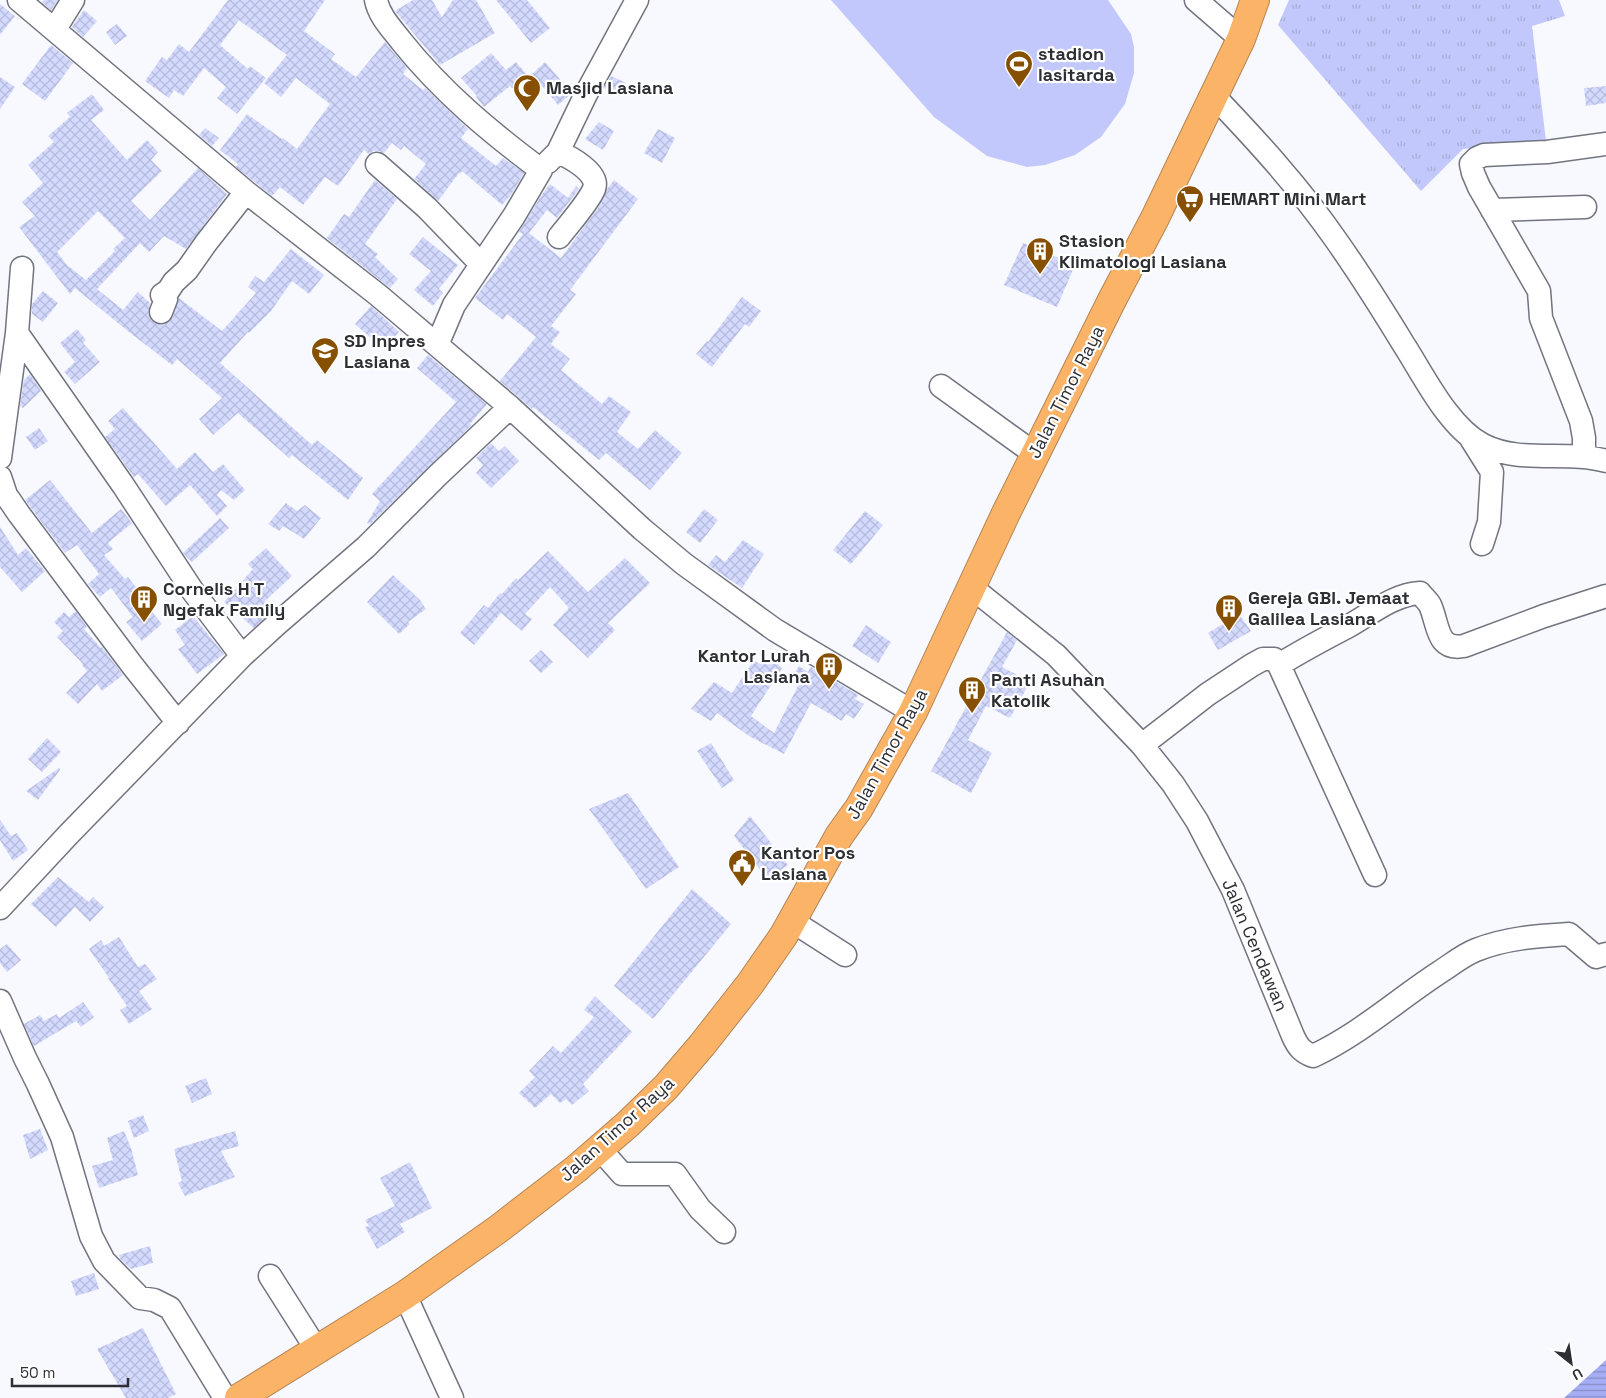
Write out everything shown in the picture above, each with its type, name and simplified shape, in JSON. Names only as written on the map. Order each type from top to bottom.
[{"type":"highway","name":"Jalan Timor Raya","points":[[239,1398],[405,1295],[497,1230],[600,1149],[666,1087],[750,984],[792,921],[839,836],[859,808],[913,712],[1006,512],[1155,218],[1214,96],[1241,39],[1255,0]]},
{"type":"street","points":[[19,0],[246,192],[378,295],[437,345],[510,407],[642,529],[684,564],[775,630],[913,712]]},
{"type":"street","points":[[54,29],[74,0]]},
{"type":"street","points":[[376,0],[380,12],[388,24],[439,85],[500,139],[541,170]]},
{"type":"street","points":[[437,345],[454,305],[514,216],[541,170],[558,152],[586,94],[637,0]]},
{"type":"street","points":[[1196,0],[1241,39]]},
{"type":"street","points":[[1214,96],[1249,133],[1312,207],[1376,300],[1434,394],[1469,436],[1492,472],[1489,522],[1482,544]]},
{"type":"street","points":[[1584,457],[1584,438],[1581,421],[1541,318],[1539,291],[1492,210],[1473,173],[1471,164],[1477,158],[1484,155],[1547,152],[1606,144]]},
{"type":"street","points":[[558,152],[584,166],[594,182],[594,188],[587,200],[559,237]]},
{"type":"street","points":[[377,164],[427,208],[481,264]]},
{"type":"street","points":[[162,312],[166,299],[162,295],[187,270],[246,192]]},
{"type":"street","points":[[1492,210],[1585,207]]},
{"type":"street","points":[[0,458],[17,334],[22,268]]},
{"type":"street","points":[[17,334],[132,499],[192,590],[242,656]]},
{"type":"street","points":[[942,386],[1035,454]]},
{"type":"street","points":[[0,908],[82,820],[242,656],[276,624],[366,547],[510,407]]},
{"type":"street","points":[[1469,436],[1484,446],[1507,452],[1535,456],[1584,457],[1606,461]]},
{"type":"street","points":[[0,477],[6,495],[19,514],[178,723]]},
{"type":"street","name":"Jalan Cendawan","points":[[971,587],[1056,655],[1142,745],[1173,784],[1197,821],[1234,890],[1293,1036],[1299,1048],[1305,1053],[1313,1056],[1325,1051],[1364,1027],[1423,983],[1473,951],[1495,943],[1521,937],[1569,934],[1596,957],[1606,954]]},
{"type":"street","points":[[1279,665],[1302,650],[1394,600],[1411,593],[1420,593],[1430,604],[1444,642],[1455,648],[1606,596]]},
{"type":"street","points":[[1142,745],[1208,694],[1252,665],[1268,658],[1274,659],[1279,665],[1375,875]]},
{"type":"street","points":[[792,921],[845,955]]},
{"type":"street","points":[[0,1001],[62,1137],[91,1236],[104,1261],[140,1298],[154,1300],[170,1308],[225,1398]]},
{"type":"street","points":[[600,1149],[622,1174],[675,1174],[700,1209],[724,1232]]},
{"type":"street","points":[[270,1276],[317,1350]]},
{"type":"street","points":[[405,1295],[452,1398]]},
{"type":"green space","name":"stadion lasitarda","points":[[831,0],[1108,0],[1131,34],[1134,47],[1134,73],[1125,104],[1101,137],[1075,155],[1045,165],[1027,167],[987,156],[934,117]]},
{"type":"green space","points":[[1289,0],[1559,0],[1565,16],[1532,26],[1546,141],[1463,149],[1421,191],[1278,25]]},
{"type":"shaded area","points":[[1606,1360],[1606,1398],[1564,1398]]},
{"type":"building","points":[[44,0],[58,0],[51,10],[42,2]]},
{"type":"building","points":[[228,0],[325,0],[304,31],[335,54],[331,59],[356,77],[385,42],[407,68],[403,74],[423,90],[425,88],[468,129],[461,138],[496,166],[503,158],[524,173],[511,195],[502,205],[462,171],[438,201],[414,179],[426,164],[404,146],[401,150],[392,143],[384,153],[373,151],[369,154],[364,150],[338,186],[325,177],[303,205],[280,187],[272,196],[236,167],[238,164],[220,150],[247,114],[297,149],[330,104],[296,78],[281,97],[264,83],[287,55],[239,20],[220,45],[248,69],[250,66],[266,78],[237,114],[217,98],[226,87],[204,68],[183,96],[174,90],[169,98],[145,81],[162,57],[167,60],[179,44],[189,52]]},
{"type":"building","points":[[413,0],[432,0],[442,17],[453,0],[476,0],[495,33],[440,65],[395,11]]},
{"type":"building","points":[[496,0],[527,0],[550,28],[531,43]]},
{"type":"building","points":[[0,4],[15,16],[0,35]]},
{"type":"building","points":[[84,10],[97,21],[83,37],[72,27]]},
{"type":"building","points":[[117,24],[127,36],[115,45],[106,32]]},
{"type":"building","points":[[51,45],[73,63],[45,101],[22,84]]},
{"type":"building","points":[[491,53],[506,70],[516,62],[528,76],[513,89],[510,86],[484,107],[461,78]]},
{"type":"building","points":[[545,62],[572,93],[558,105],[532,74]]},
{"type":"building","points":[[611,76],[626,83],[620,96],[604,88]]},
{"type":"building","points":[[0,77],[15,87],[0,109]]},
{"type":"building","points":[[1606,86],[1606,103],[1586,106],[1584,88]]},
{"type":"building","points":[[92,94],[104,110],[91,120],[127,160],[147,140],[158,152],[151,160],[162,171],[131,201],[150,220],[198,168],[227,194],[186,249],[164,236],[149,252],[140,243],[97,289],[123,310],[138,292],[150,303],[148,314],[151,320],[157,324],[164,325],[173,317],[179,298],[222,331],[256,293],[248,287],[255,276],[264,282],[291,249],[324,275],[309,294],[292,281],[271,311],[248,332],[220,363],[312,445],[317,440],[363,478],[348,500],[292,455],[289,458],[238,413],[213,435],[199,419],[222,398],[177,359],[172,365],[75,288],[70,294],[19,227],[35,216],[22,202],[43,183],[28,165],[54,142],[48,136],[70,117],[67,113]],"holes":[[[98,211],[125,238],[113,249],[115,251],[86,280],[67,265],[57,252]]]},
{"type":"building","points":[[599,122],[614,131],[603,150],[585,139]]},
{"type":"building","points":[[205,128],[219,138],[212,146],[199,135]]},
{"type":"building","points":[[658,129],[675,138],[662,163],[644,153]]},
{"type":"building","points":[[375,180],[397,199],[365,244],[378,254],[375,257],[398,279],[390,288],[327,238],[344,214],[349,217]]},
{"type":"building","points":[[614,180],[638,199],[570,290],[576,294],[551,326],[560,332],[551,344],[570,359],[561,370],[602,404],[609,396],[631,412],[617,432],[638,449],[655,430],[682,453],[650,490],[606,453],[599,460],[533,407],[532,409],[500,381],[536,337],[507,314],[503,320],[475,298],[523,234],[519,232],[550,184],[568,198],[576,186],[579,189],[557,218],[547,210],[529,233],[561,258],[598,208],[607,189]]},
{"type":"building","points":[[423,237],[458,265],[439,289],[443,293],[433,306],[414,290],[431,271],[409,254]]},
{"type":"building","name":"Stasion Klimatologi Lasiana","points":[[1023,243],[1075,265],[1057,307],[1004,285]]},
{"type":"building","points":[[43,291],[58,303],[43,322],[32,314],[32,304]]},
{"type":"building","points":[[742,297],[761,311],[749,327],[745,324],[712,367],[696,354],[708,342]]},
{"type":"building","points":[[371,306],[399,332],[383,349],[355,324]]},
{"type":"building","points":[[77,329],[86,340],[83,343],[100,362],[75,384],[64,372],[75,362],[60,343]]},
{"type":"building","points":[[428,355],[487,404],[470,424],[472,425],[370,524],[367,523],[380,501],[372,494],[456,402],[417,368]]},
{"type":"building","points":[[30,374],[41,391],[23,408],[20,406],[24,380]]},
{"type":"building","points":[[123,408],[177,469],[195,452],[213,472],[223,464],[245,490],[234,500],[221,490],[217,495],[227,506],[217,516],[190,485],[166,506],[138,474],[134,477],[105,437],[115,429],[108,421]]},
{"type":"building","points":[[39,428],[48,441],[35,450],[26,437]]},
{"type":"building","points":[[491,443],[499,451],[505,446],[519,461],[491,488],[476,473],[483,465],[476,458]]},
{"type":"building","points":[[50,480],[92,533],[121,509],[132,523],[108,543],[113,549],[104,555],[125,579],[128,577],[137,589],[135,591],[162,624],[142,641],[126,622],[133,617],[111,588],[100,597],[88,584],[99,574],[77,545],[65,553],[25,500]]},
{"type":"building","points":[[286,503],[297,511],[305,505],[321,518],[304,539],[283,526],[279,531],[268,524]]},
{"type":"building","points":[[704,509],[718,520],[700,543],[686,532]]},
{"type":"building","points":[[865,511],[883,525],[851,564],[833,550]]},
{"type":"building","points":[[220,518],[229,528],[192,562],[183,553]]},
{"type":"building","points":[[0,527],[18,555],[26,548],[45,571],[22,592],[0,567]]},
{"type":"building","points":[[743,540],[764,554],[742,588],[708,565],[716,555],[725,562]]},
{"type":"building","points":[[266,548],[292,576],[265,601],[274,609],[254,628],[224,602],[253,569],[248,564]]},
{"type":"building","points":[[548,551],[588,592],[625,558],[650,583],[608,623],[615,630],[588,658],[553,625],[569,608],[550,587],[525,614],[532,619],[522,631],[501,613],[474,645],[460,633],[484,605],[488,608],[500,593],[502,594],[516,578],[518,580]]},
{"type":"building","points":[[393,575],[420,600],[426,609],[408,622],[410,624],[399,634],[367,602]]},
{"type":"building","points":[[76,611],[87,627],[84,629],[102,647],[123,675],[102,691],[97,684],[78,704],[66,693],[87,671],[83,664],[57,637],[63,631],[54,622],[64,612],[69,617]]},
{"type":"building","name":"Gereja GBI. Jemaat Galilea Lasiana","points":[[1239,614],[1251,631],[1218,650],[1208,633]]},
{"type":"building","points":[[193,616],[224,654],[197,674],[178,649],[185,645],[175,630]]},
{"type":"building","points":[[866,625],[891,642],[878,663],[852,646]]},
{"type":"building","name":"Panti Asuhan Katolik","points":[[1007,632],[1017,640],[1002,667],[1030,682],[1010,718],[986,706],[968,740],[992,753],[971,793],[931,771]]},
{"type":"building","points":[[541,650],[553,662],[541,673],[529,661]]},
{"type":"building","points":[[763,658],[768,663],[771,658],[782,668],[751,716],[774,733],[800,682],[792,677],[799,666],[808,672],[811,667],[858,695],[855,699],[864,704],[854,719],[846,714],[842,721],[811,703],[784,754],[749,736],[717,713],[711,721],[691,709],[714,682],[732,693],[754,660],[759,664]]},
{"type":"building","points":[[47,738],[61,752],[42,772],[28,759]]},
{"type":"building","points":[[711,743],[734,780],[722,788],[697,751]]},
{"type":"building","points":[[59,768],[60,770],[38,800],[26,791]]},
{"type":"building","points":[[628,793],[679,867],[646,889],[589,809]]},
{"type":"building","points":[[750,816],[788,865],[768,880],[734,836]]},
{"type":"building","points":[[0,820],[11,836],[17,833],[28,850],[13,861],[0,840]]},
{"type":"building","points":[[58,877],[89,902],[93,897],[104,907],[90,922],[75,907],[56,927],[31,904]]},
{"type":"building","points":[[692,889],[731,924],[653,1019],[614,986]]},
{"type":"building","points":[[119,937],[138,967],[145,964],[157,979],[139,991],[152,1009],[129,1024],[120,1010],[127,1006],[89,949],[101,940],[104,946]]},
{"type":"building","points":[[7,944],[21,960],[7,972],[0,963],[0,949]]},
{"type":"building","points":[[595,996],[632,1032],[583,1084],[589,1091],[572,1105],[566,1099],[560,1103],[551,1094],[535,1108],[519,1093],[535,1077],[529,1071],[553,1046],[561,1053],[594,1017],[584,1010]]},
{"type":"building","points":[[83,1002],[94,1017],[81,1027],[76,1021],[34,1046],[24,1024],[40,1015],[44,1021],[57,1014],[59,1018]]},
{"type":"building","points":[[206,1078],[212,1094],[192,1103],[185,1086]]},
{"type":"building","points":[[143,1115],[149,1131],[134,1138],[128,1121]]},
{"type":"building","points":[[40,1129],[48,1150],[30,1159],[23,1135]]},
{"type":"building","points":[[124,1131],[131,1148],[138,1175],[99,1188],[92,1166],[113,1160],[107,1138]]},
{"type":"building","points":[[235,1131],[239,1146],[221,1151],[235,1177],[185,1196],[178,1183],[182,1181],[174,1149]]},
{"type":"building","points":[[410,1162],[432,1208],[400,1224],[405,1232],[377,1249],[365,1227],[369,1226],[365,1220],[395,1206],[380,1178]]},
{"type":"building","points":[[150,1246],[153,1263],[131,1269],[120,1259],[119,1255]]},
{"type":"building","points":[[94,1273],[99,1289],[76,1296],[71,1281]]},
{"type":"building","points":[[143,1328],[176,1394],[168,1398],[126,1398],[97,1349]]},
{"type":"place","name":"stadion lasitarda","points":[[1019,88]]},
{"type":"place","name":"Masjid Lasiana","points":[[527,112]]},
{"type":"place","name":"HEMART Mini Mart","points":[[1190,223]]},
{"type":"place","name":"Stasion Klimatologi Lasiana","points":[[1040,275]]},
{"type":"place","name":"SD Inpres Lasiana","points":[[325,375]]},
{"type":"place","name":"Cornelis H T Ngefak Family","points":[[144,623]]},
{"type":"place","name":"Gereja GBI. Jemaat Galilea Lasiana","points":[[1229,632]]},
{"type":"place","name":"Kantor Lurah Lasiana","points":[[829,690]]},
{"type":"place","name":"Panti Asuhan Katolik","points":[[972,714]]},
{"type":"place","name":"Kantor Pos Lasiana","points":[[742,887]]}]
